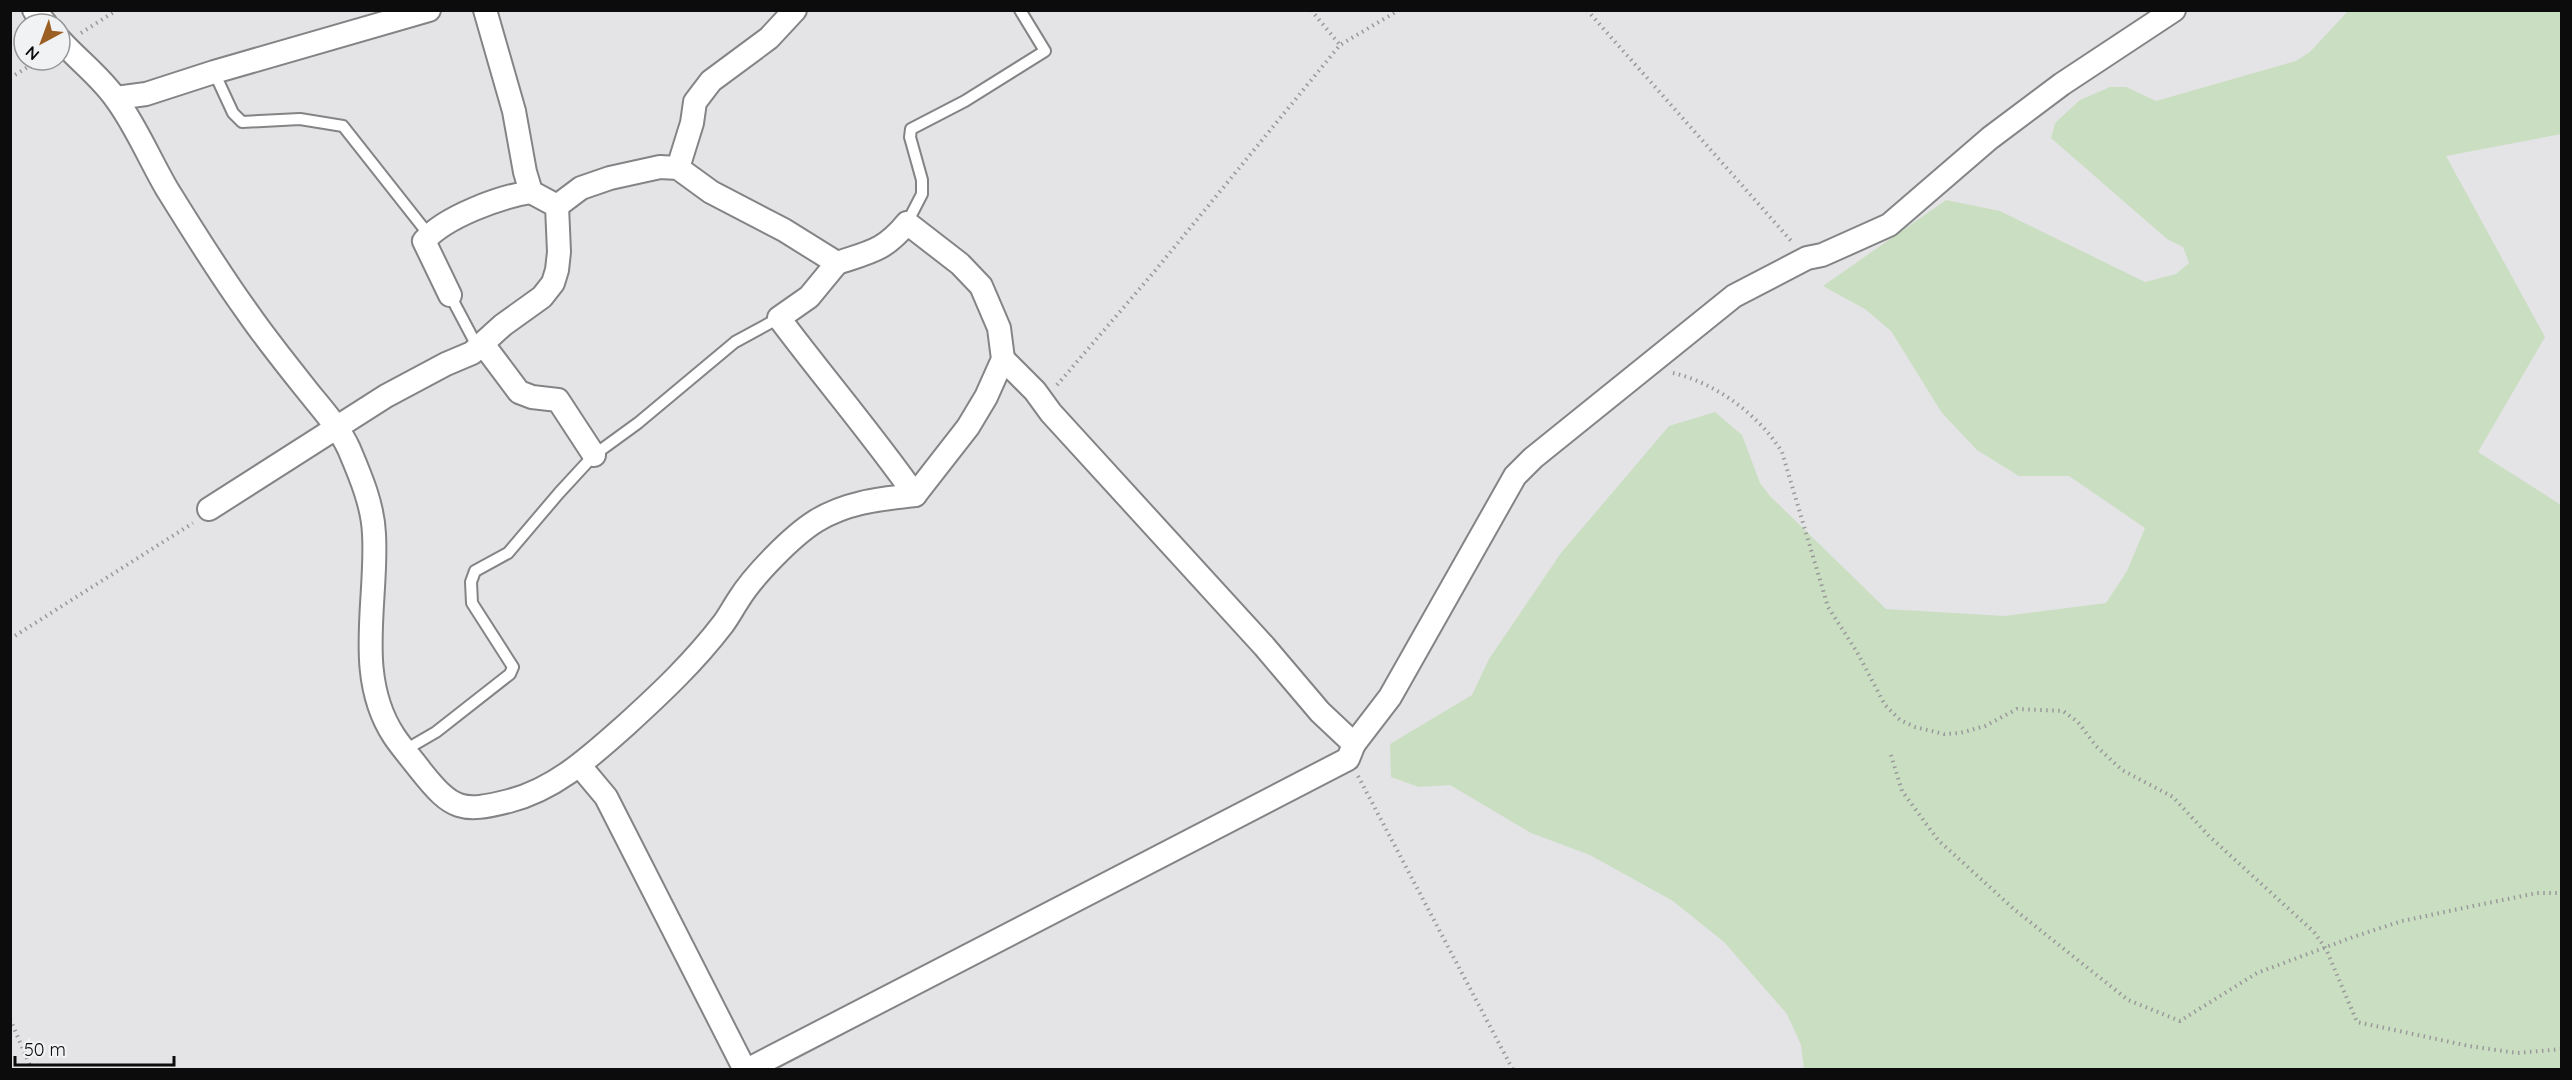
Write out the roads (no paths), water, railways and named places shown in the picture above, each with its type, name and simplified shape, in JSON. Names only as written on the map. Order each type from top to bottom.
[{"type":"street","points":[[116,98],[146,94],[429,10]]},
{"type":"street","points":[[678,168],[686,147],[696,102],[702,92],[711,81],[779,29],[795,10]]},
{"type":"street","points":[[580,766],[606,797],[746,1070],[1351,751],[1390,697],[1515,476],[1533,458],[1734,296],[1807,258],[1822,255],[1889,225],[1990,138],[2062,84],[2174,10]]},
{"type":"street","points":[[490,12],[531,192]]},
{"type":"street","points":[[72,52],[116,98],[168,189],[225,280],[276,351],[337,428],[347,446],[372,512],[374,579],[370,627],[372,677],[386,722],[432,784],[449,800],[463,807],[474,809],[519,798],[546,786],[580,766],[661,695],[700,654],[728,617],[740,596],[796,536],[816,521],[843,508],[870,500],[915,495],[968,427],[986,397],[1003,358],[999,328],[981,286],[960,264],[907,223],[893,240],[881,249],[837,263],[809,297],[779,318],[821,374],[877,441],[915,495]]},
{"type":"street","points":[[557,206],[580,188],[610,178],[660,167],[678,168],[711,192],[784,230],[837,263]]},
{"type":"street","points":[[450,295],[424,241],[429,235],[480,207],[514,194],[531,192],[557,206]]},
{"type":"street","points":[[209,509],[386,396],[481,346],[503,325],[542,297],[553,283],[560,252],[557,206]]},
{"type":"street","points":[[481,346],[519,393],[558,400],[594,455]]},
{"type":"street","points":[[1003,358],[1264,646],[1351,751]]},
{"type":"lane","points":[[907,223],[922,194],[922,180],[910,137],[911,129],[965,101],[1046,51],[1020,10]]},
{"type":"lane","points":[[214,72],[233,113],[242,122],[300,118],[343,126],[429,235]]},
{"type":"lane","points":[[450,295],[481,346]]},
{"type":"lane","points":[[405,750],[436,732],[510,674],[513,667],[472,603],[472,575],[475,571],[508,553],[558,493],[594,455],[638,423],[735,342],[779,318]]}]
